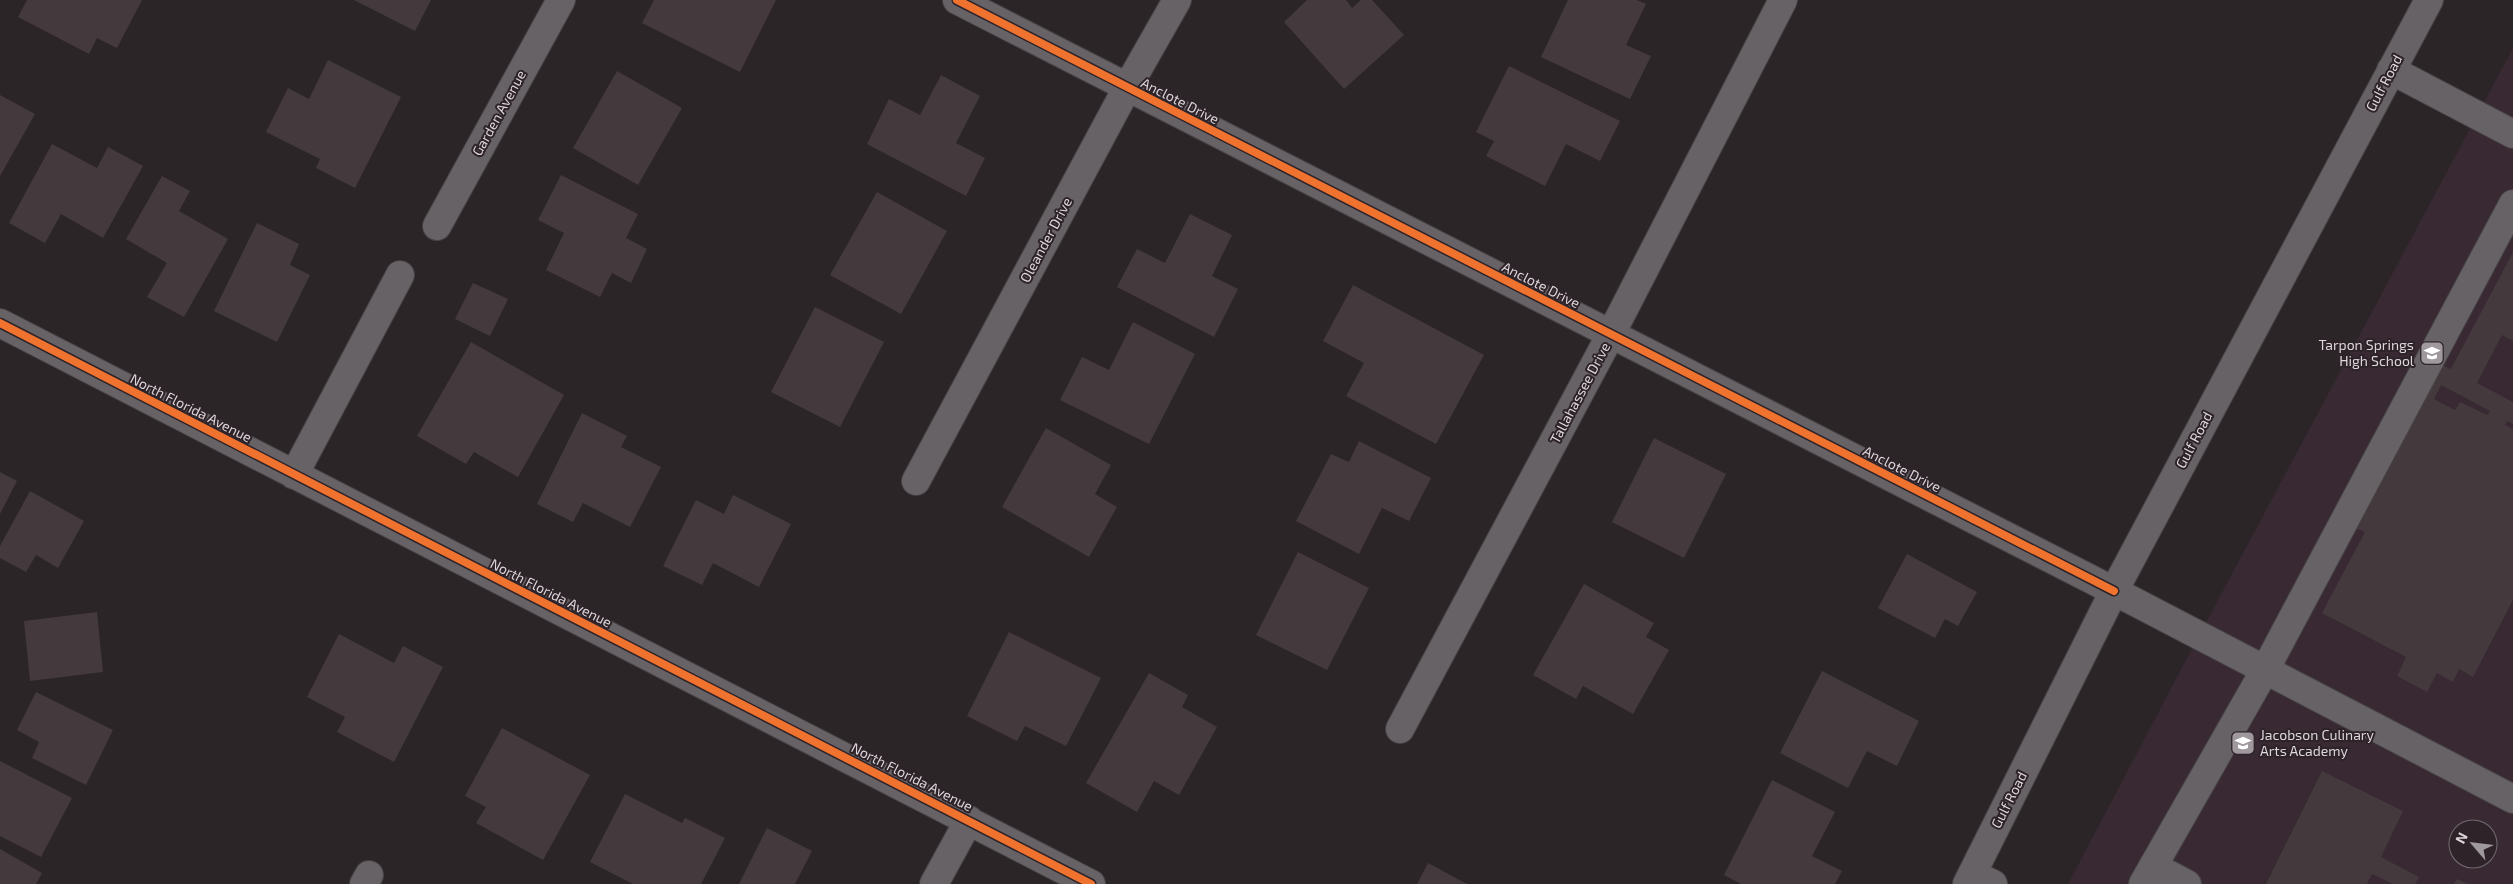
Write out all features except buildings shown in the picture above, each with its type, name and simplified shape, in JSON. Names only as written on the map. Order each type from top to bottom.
[{"type":"street","name":"Garden Avenue","points":[[437,226],[561,0]]},
{"type":"street","name":"Anclote Drive","points":[[957,0],[2114,591],[2513,799]]},
{"type":"street","name":"Oleander Drive","points":[[916,481],[1127,88],[1177,0]]},
{"type":"street","name":"Tallahassee Drive","points":[[1400,729],[1611,334],[1783,0]]},
{"type":"street","name":"Gulf Road","points":[[1977,881],[2114,591],[2429,0]]},
{"type":"street","points":[[2391,70],[2513,134]]},
{"type":"street","points":[[2187,884],[2148,875],[2265,670],[2513,204]]},
{"type":"street","points":[[294,475],[400,275]]},
{"type":"street","name":"North Florida Avenue","points":[[0,323],[1091,884]]},
{"type":"street","points":[[934,884],[969,820]]},
{"type":"shaded area","name":"Tarpon Springs High School","points":[[2513,48],[2513,884],[2068,884],[2187,658]]},
{"type":"cycle path","points":[[957,0],[2114,591]]},
{"type":"cycle path","points":[[0,323],[1091,884]]},
{"type":"place","name":"Tarpon Springs High School","points":[[2432,353]]},
{"type":"place","name":"Jacobson Culinary Arts Academy","points":[[2243,743]]}]
